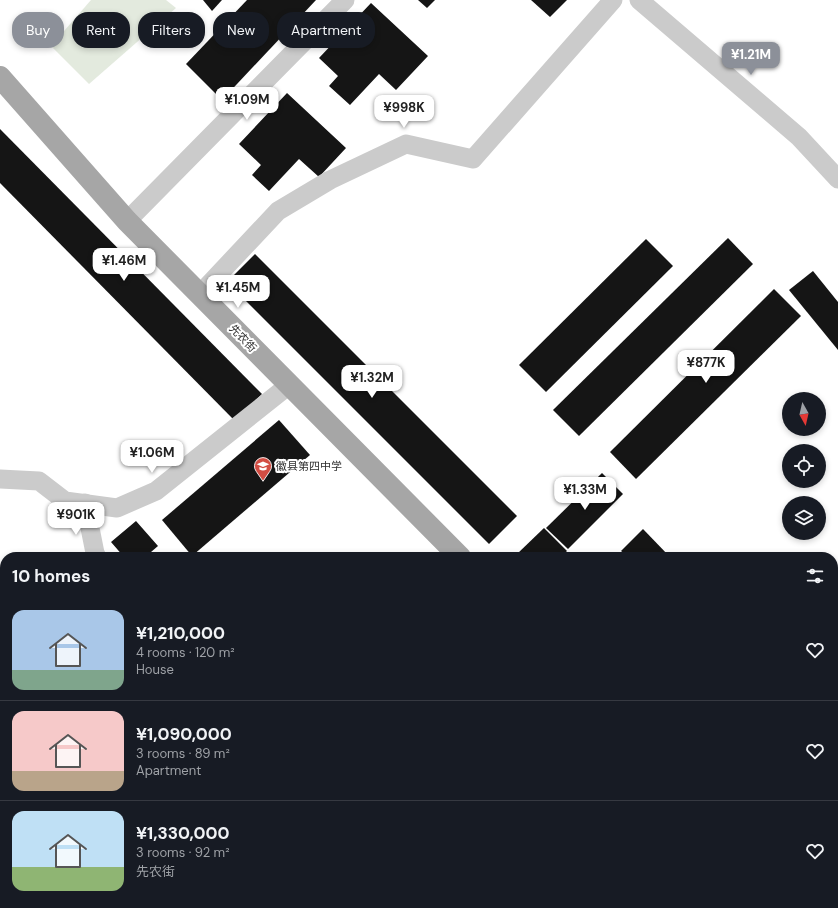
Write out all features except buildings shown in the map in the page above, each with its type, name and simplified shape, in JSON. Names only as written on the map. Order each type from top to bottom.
[{"type":"main road","name":"先农街","points":[[0,77],[127,221],[455,552]]},
{"type":"street","points":[[127,221],[345,0]]},
{"type":"street","points":[[200,294],[278,211],[330,180],[406,144],[473,159],[614,0]]},
{"type":"street","points":[[639,0],[799,137],[838,179]]},
{"type":"street","points":[[0,479],[39,481],[65,500],[117,508],[156,492],[289,385]]},
{"type":"street","points":[[85,503],[95,552]]},
{"type":"shaded area","points":[[91,0],[166,0],[176,8],[171,12],[138,12],[138,41],[89,84],[53,48],[64,48],[64,31],[72,22],[72,48],[130,48],[130,12],[81,12]]},
{"type":"place","name":"徽县第四中学","points":[[263,481]]}]
